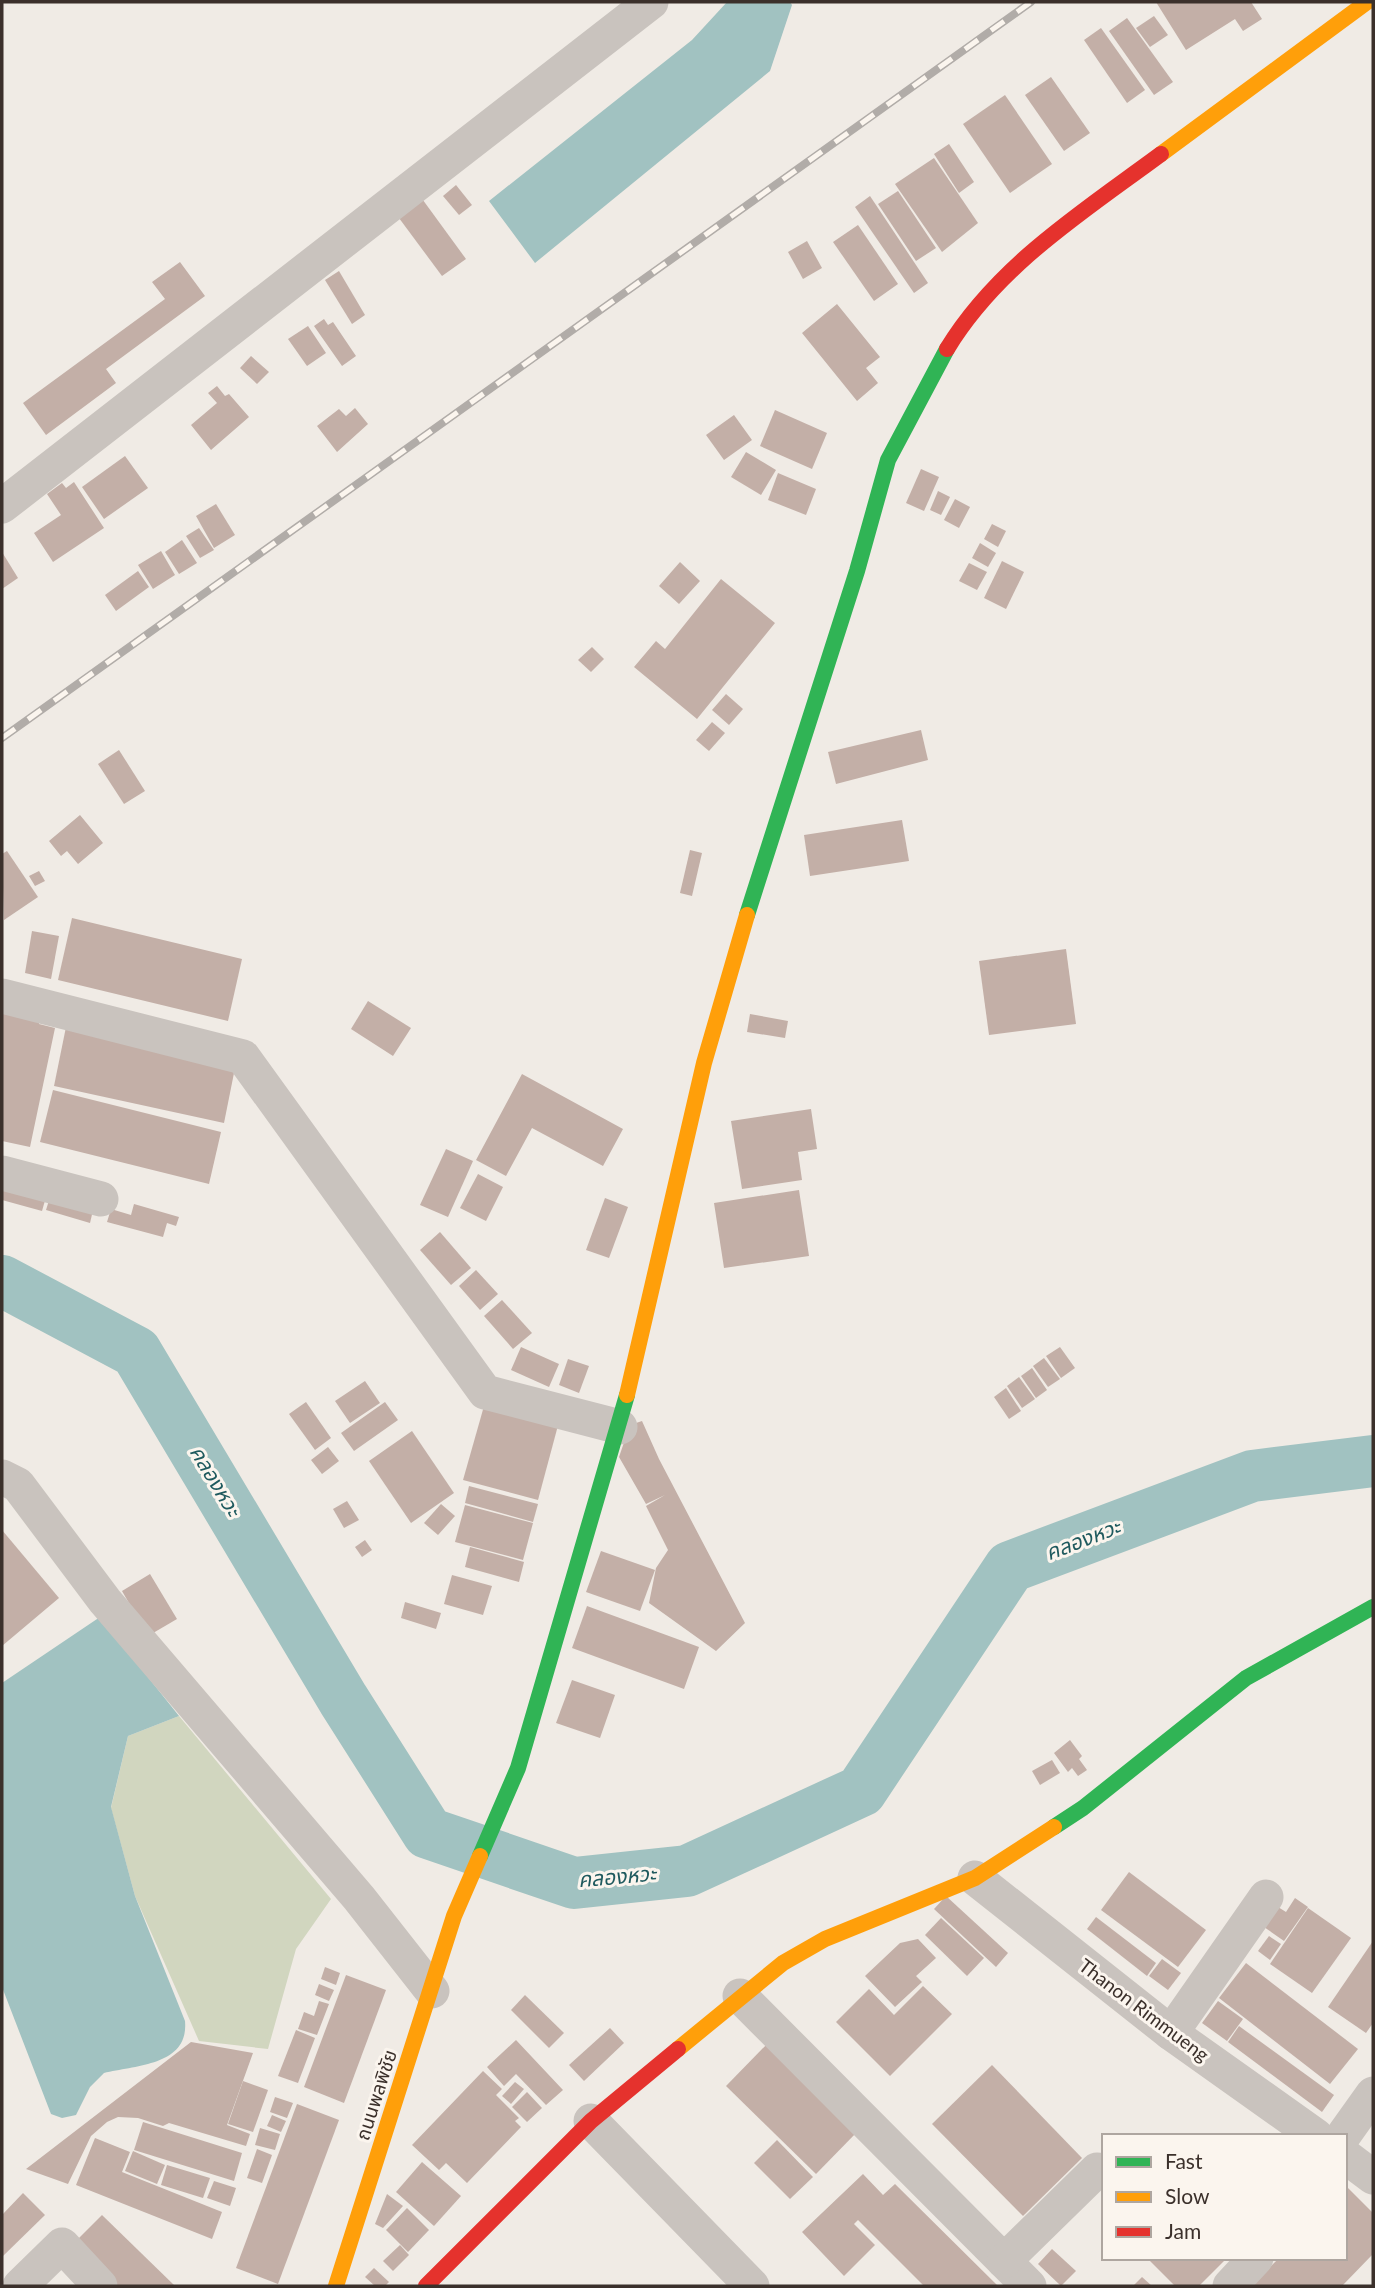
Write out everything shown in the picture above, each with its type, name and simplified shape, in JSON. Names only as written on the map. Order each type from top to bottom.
[{"type":"street","name":"ถนนพลพิชัย","points":[[336,2286],[454,1916],[518,1768],[620,1427],[701,1072],[768,843],[857,570],[888,460],[930,377],[966,318],[1034,248],[1367,2]]},
{"type":"street","points":[[2,506],[645,3]]},
{"type":"street","points":[[2,996],[243,1057],[485,1392],[620,1427]]},
{"type":"street","points":[[2,1173],[101,1199]]},
{"type":"street","points":[[2,1477],[18,1485],[105,1601],[359,1898],[432,1991]]},
{"type":"street","points":[[433,2284],[591,2121],[783,1963],[825,1938],[975,1878],[1083,1808],[1246,1678],[1373,1607]]},
{"type":"street","name":"Thanon Rimmueng","points":[[975,1878],[1171,2033],[1313,2134]]},
{"type":"street","points":[[1171,2033],[1266,1897]]},
{"type":"street","points":[[740,1996],[1029,2286]]},
{"type":"street","points":[[1351,2158],[1373,2094]]},
{"type":"street","points":[[591,2121],[752,2286]]},
{"type":"street","points":[[1004,2261],[1097,2170]]},
{"type":"street","points":[[20,2286],[62,2245],[100,2286]]},
{"type":"street","points":[[1230,2286],[1254,2260]]},
{"type":"green space","points":[[179,1716],[331,1899],[296,1949],[268,2049],[199,2041],[135,1896],[111,1808],[128,1736]]},
{"type":"water","points":[[727,2],[790,2],[792,5],[770,71],[535,263],[489,201],[692,40]]},
{"type":"water","points":[[100,1617],[179,1716],[128,1736],[111,1807],[135,1896],[185,2021],[184,2036],[179,2047],[170,2055],[146,2065],[104,2073],[90,2087],[76,2115],[62,2118],[51,2114],[2,1987],[2,1683]]},
{"type":"building","points":[[1156,2],[1251,2],[1262,19],[1243,31],[1235,19],[1186,50]]},
{"type":"building","points":[[1154,16],[1168,35],[1150,47],[1136,28]]},
{"type":"building","points":[[1127,18],[1173,82],[1154,95],[1109,31]]},
{"type":"building","points":[[1101,28],[1145,90],[1127,103],[1084,40]]},
{"type":"building","points":[[1051,77],[1090,133],[1064,151],[1025,95]]},
{"type":"building","points":[[1005,95],[1052,164],[1010,193],[963,124]]},
{"type":"building","points":[[949,144],[974,182],[959,193],[934,154]]},
{"type":"building","points":[[934,158],[978,223],[942,252],[895,184]]},
{"type":"building","points":[[456,185],[472,205],[459,215],[443,196]]},
{"type":"building","points":[[898,191],[936,248],[916,261],[878,204]]},
{"type":"building","points":[[420,196],[466,259],[442,276],[396,214]]},
{"type":"building","points":[[870,196],[928,283],[914,293],[855,207]]},
{"type":"building","points":[[858,225],[898,284],[874,301],[833,242]]},
{"type":"building","points":[[807,241],[822,268],[803,279],[788,252]]},
{"type":"building","points":[[180,262],[205,296],[106,369],[116,383],[46,435],[23,403],[165,299],[152,282]]},
{"type":"building","points":[[339,271],[365,315],[352,324],[325,280]]},
{"type":"building","points":[[837,304],[880,357],[866,368],[878,383],[857,401],[802,333]]},
{"type":"building","points":[[324,319],[328,325],[333,322],[356,356],[342,366],[314,326]]},
{"type":"building","points":[[308,326],[326,353],[307,366],[288,339]]},
{"type":"building","points":[[251,356],[269,372],[257,384],[240,368]]},
{"type":"building","points":[[217,386],[225,396],[229,394],[249,417],[211,450],[191,425],[217,403],[208,393]]},
{"type":"building","points":[[355,408],[368,424],[337,452],[317,426],[339,409],[346,416]]},
{"type":"building","points":[[775,410],[827,433],[812,469],[760,446]]},
{"type":"building","points":[[734,415],[752,440],[724,460],[706,435]]},
{"type":"building","points":[[746,452],[776,470],[761,495],[731,477]]},
{"type":"building","points":[[125,456],[148,488],[104,519],[82,487]]},
{"type":"building","points":[[921,469],[939,477],[924,511],[906,503]]},
{"type":"building","points":[[778,473],[816,489],[806,515],[768,500]]},
{"type":"building","points":[[74,482],[104,528],[53,562],[34,533],[61,515],[47,494],[62,483],[66,488]]},
{"type":"building","points":[[938,491],[950,497],[941,515],[930,510]]},
{"type":"building","points":[[955,499],[970,507],[959,528],[944,520]]},
{"type":"building","points":[[216,504],[235,535],[214,548],[196,516]]},
{"type":"building","points":[[992,524],[1006,531],[998,547],[984,539]]},
{"type":"building","points":[[199,528],[214,550],[200,558],[186,536]]},
{"type":"building","points":[[182,540],[197,563],[179,574],[165,552]]},
{"type":"building","points":[[980,543],[996,553],[988,567],[972,558]]},
{"type":"building","points":[[161,551],[175,575],[153,589],[138,565]]},
{"type":"building","points":[[2,552],[18,578],[2,589]]},
{"type":"building","points":[[1002,561],[1024,572],[1006,609],[984,598]]},
{"type":"building","points":[[680,562],[700,581],[679,604],[659,586]]},
{"type":"building","points":[[969,563],[987,572],[977,590],[959,581]]},
{"type":"building","points":[[138,571],[149,587],[116,611],[105,595]]},
{"type":"building","points":[[721,579],[775,623],[697,719],[634,667],[656,641],[665,649]]},
{"type":"building","points":[[592,647],[604,659],[591,672],[578,660]]},
{"type":"building","points":[[726,694],[743,709],[729,725],[712,710]]},
{"type":"building","points":[[712,722],[725,733],[709,751],[696,740]]},
{"type":"building","points":[[921,730],[928,760],[836,784],[828,752]]},
{"type":"building","points":[[119,750],[145,791],[124,804],[98,764]]},
{"type":"building","points":[[80,815],[103,843],[78,864],[67,851],[61,856],[49,841]]},
{"type":"building","points":[[902,820],[909,861],[810,876],[804,835]]},
{"type":"building","points":[[690,850],[702,853],[692,896],[680,893]]},
{"type":"building","points":[[7,851],[38,897],[4,920],[2,854]]},
{"type":"building","points":[[39,871],[45,881],[35,886],[29,876]]},
{"type":"building","points":[[72,918],[242,959],[228,1021],[58,980]]},
{"type":"building","points":[[32,931],[59,936],[51,979],[25,973]]},
{"type":"building","points":[[1066,949],[1076,1024],[989,1035],[979,961]]},
{"type":"building","points":[[368,1001],[411,1028],[393,1056],[351,1029]]},
{"type":"building","points":[[2,1002],[41,1010],[39,1024],[55,1028],[30,1147],[2,1141]]},
{"type":"building","points":[[750,1014],[788,1021],[785,1038],[747,1032]]},
{"type":"building","points":[[66,1027],[236,1063],[224,1123],[54,1086]]},
{"type":"building","points":[[522,1074],[623,1129],[603,1166],[532,1128],[506,1176],[476,1160]]},
{"type":"building","points":[[53,1090],[221,1132],[209,1184],[40,1142]]},
{"type":"building","points":[[811,1109],[817,1149],[798,1152],[802,1180],[742,1189],[731,1121]]},
{"type":"building","points":[[446,1149],[473,1161],[448,1217],[420,1205]]},
{"type":"building","points":[[478,1174],[503,1187],[486,1221],[460,1208]]},
{"type":"building","points":[[2,1185],[46,1197],[42,1211],[2,1200]]},
{"type":"building","points":[[799,1190],[809,1256],[724,1268],[714,1203]]},
{"type":"building","points":[[51,1194],[94,1206],[90,1223],[46,1210]]},
{"type":"building","points":[[605,1198],[628,1207],[609,1258],[586,1250]]},
{"type":"building","points":[[134,1204],[179,1217],[176,1226],[167,1223],[163,1237],[107,1222],[111,1209],[131,1215]]},
{"type":"building","points":[[440,1232],[471,1268],[451,1285],[420,1250]]},
{"type":"building","points":[[476,1270],[498,1294],[480,1310],[459,1286]]},
{"type":"building","points":[[502,1300],[532,1333],[513,1349],[484,1316]]},
{"type":"building","points":[[521,1347],[559,1364],[549,1387],[511,1370]]},
{"type":"building","points":[[1060,1347],[1075,1368],[1061,1378],[1046,1356]]},
{"type":"building","points":[[1044,1358],[1060,1379],[1048,1387],[1033,1366]]},
{"type":"building","points":[[568,1359],[589,1366],[579,1393],[559,1385]]},
{"type":"building","points":[[1032,1368],[1047,1390],[1036,1398],[1021,1376]]},
{"type":"building","points":[[1019,1377],[1035,1399],[1022,1408],[1007,1386]]},
{"type":"building","points":[[365,1381],[380,1403],[350,1423],[335,1401]]},
{"type":"building","points":[[1006,1388],[1021,1411],[1009,1419],[994,1397]]},
{"type":"building","points":[[486,1399],[560,1418],[538,1500],[463,1480]]},
{"type":"building","points":[[306,1402],[331,1438],[315,1450],[289,1414]]},
{"type":"building","points":[[385,1402],[398,1420],[354,1451],[341,1433]]},
{"type":"building","points":[[642,1421],[659,1459],[745,1623],[716,1651],[649,1603],[656,1568],[668,1550],[646,1506],[665,1495],[646,1504],[619,1457],[630,1425]]},
{"type":"building","points":[[412,1431],[454,1493],[411,1523],[369,1461]]},
{"type":"building","points":[[328,1447],[339,1461],[322,1474],[311,1460]]},
{"type":"building","points":[[469,1486],[538,1504],[533,1522],[465,1503]]},
{"type":"building","points":[[347,1501],[359,1520],[344,1528],[333,1509]]},
{"type":"building","points":[[441,1504],[455,1516],[438,1535],[424,1523]]},
{"type":"building","points":[[465,1505],[533,1523],[523,1560],[455,1542]]},
{"type":"building","points":[[2,1530],[59,1598],[2,1646]]},
{"type":"building","points":[[365,1540],[372,1550],[362,1557],[355,1547]]},
{"type":"building","points":[[470,1547],[524,1562],[519,1582],[465,1567]]},
{"type":"building","points":[[601,1551],[655,1570],[640,1611],[586,1592]]},
{"type":"building","points":[[150,1574],[177,1619],[148,1636],[122,1591]]},
{"type":"building","points":[[452,1575],[492,1586],[483,1615],[444,1604]]},
{"type":"building","points":[[405,1602],[441,1613],[436,1629],[401,1618]]},
{"type":"building","points":[[587,1606],[699,1647],[684,1689],[572,1648]]},
{"type":"building","points":[[572,1680],[615,1695],[600,1738],[556,1723]]},
{"type":"building","points":[[1070,1740],[1082,1756],[1079,1759],[1087,1770],[1078,1776],[1072,1768],[1068,1772],[1054,1753]]},
{"type":"building","points":[[1052,1760],[1060,1773],[1040,1785],[1032,1771]]},
{"type":"building","points":[[1129,1872],[1206,1930],[1178,1967],[1101,1910]]},
{"type":"building","points":[[946,1896],[1008,1953],[996,1967],[934,1909]]},
{"type":"building","points":[[1295,1898],[1308,1907],[1284,1941],[1264,1927],[1278,1907],[1286,1912]]},
{"type":"building","points":[[1308,1908],[1351,1938],[1312,1993],[1270,1964]]},
{"type":"building","points":[[1096,1917],[1156,1963],[1147,1976],[1087,1929]]},
{"type":"building","points":[[941,1918],[984,1958],[967,1976],[925,1935]]},
{"type":"building","points":[[1269,1936],[1281,1944],[1270,1960],[1258,1951]]},
{"type":"building","points":[[918,1939],[936,1958],[916,1976],[922,1982],[895,2007],[865,1976],[900,1943]]},
{"type":"building","points":[[1373,1941],[1373,2023],[1366,2033],[1328,2007]]},
{"type":"building","points":[[1162,1959],[1181,1973],[1168,1990],[1149,1976]]},
{"type":"building","points":[[1246,1963],[1358,2049],[1330,2084],[1219,1998]]},
{"type":"building","points":[[325,1967],[340,1973],[336,1985],[321,1979]]},
{"type":"building","points":[[346,1975],[386,1990],[344,2103],[304,2087]]},
{"type":"building","points":[[319,1984],[334,1990],[329,2001],[315,1995]]},
{"type":"building","points":[[923,1986],[952,2014],[890,2076],[836,2022],[869,1989],[894,2015]]},
{"type":"building","points":[[525,1995],[564,2033],[549,2048],[511,2010]]},
{"type":"building","points":[[319,2001],[329,2004],[317,2035],[298,2029],[304,2012],[314,2016]]},
{"type":"building","points":[[1218,2001],[1243,2019],[1227,2041],[1202,2023]]},
{"type":"building","points":[[1239,2026],[1334,2095],[1322,2112],[1228,2042]]},
{"type":"building","points":[[610,2028],[624,2043],[584,2081],[569,2065]]},
{"type":"building","points":[[296,2030],[315,2038],[298,2083],[278,2076]]},
{"type":"building","points":[[516,2040],[563,2090],[546,2105],[516,2074],[504,2086],[487,2067]]},
{"type":"building","points":[[191,2042],[253,2053],[227,2125],[250,2134],[246,2146],[169,2123],[163,2126],[138,2118],[118,2117],[107,2122],[91,2136],[68,2184],[26,2169]]},
{"type":"building","points":[[768,2043],[858,2131],[816,2174],[726,2086]]},
{"type":"building","points":[[992,2065],[1082,2158],[1023,2216],[932,2124]]},
{"type":"building","points":[[483,2071],[502,2089],[496,2095],[519,2118],[515,2121],[521,2127],[467,2183],[446,2163],[439,2170],[412,2145]]},
{"type":"building","points":[[243,2081],[268,2090],[253,2132],[228,2124]]},
{"type":"building","points":[[515,2082],[524,2089],[511,2104],[502,2096]]},
{"type":"building","points":[[527,2092],[542,2108],[527,2122],[512,2107]]},
{"type":"building","points":[[275,2097],[293,2103],[287,2118],[270,2112]]},
{"type":"building","points":[[297,2104],[339,2120],[278,2284],[236,2268]]},
{"type":"building","points":[[272,2115],[286,2121],[281,2132],[267,2126]]},
{"type":"building","points":[[143,2122],[242,2153],[234,2181],[134,2150]]},
{"type":"building","points":[[260,2128],[280,2134],[275,2150],[255,2145]]},
{"type":"building","points":[[95,2138],[130,2152],[122,2172],[222,2212],[212,2239],[76,2185]]},
{"type":"building","points":[[777,2140],[813,2177],[790,2199],[754,2163]]},
{"type":"building","points":[[257,2149],[272,2155],[262,2183],[247,2178]]},
{"type":"building","points":[[133,2151],[165,2165],[157,2184],[125,2171]]},
{"type":"building","points":[[422,2162],[461,2196],[434,2226],[396,2192]]},
{"type":"building","points":[[167,2165],[210,2178],[203,2198],[161,2185]]},
{"type":"building","points":[[863,2174],[883,2195],[895,2184],[998,2286],[924,2286],[858,2220],[854,2224],[875,2245],[844,2276],[802,2232]]},
{"type":"building","points":[[214,2181],[236,2188],[230,2206],[207,2198]]},
{"type":"building","points":[[1348,2188],[1373,2213],[1373,2254],[1342,2286],[1251,2286],[1277,2260],[1347,2260]]},
{"type":"building","points":[[23,2193],[45,2215],[2,2257],[2,2215]]},
{"type":"building","points":[[387,2194],[403,2206],[383,2228],[375,2224]]},
{"type":"building","points":[[407,2208],[429,2230],[408,2252],[386,2230]]},
{"type":"building","points":[[102,2215],[175,2286],[111,2286],[70,2247]]},
{"type":"building","points":[[400,2245],[409,2255],[393,2271],[383,2261]]},
{"type":"building","points":[[1052,2249],[1076,2271],[1061,2286],[1038,2264]]},
{"type":"building","points":[[1149,2260],[1225,2260],[1199,2286],[1175,2286]]},
{"type":"building","points":[[374,2268],[389,2282],[385,2286],[375,2286],[365,2277]]},
{"type":"building","points":[[1142,2277],[1152,2286],[1133,2286]]},
{"type":"waterway","name":"คลองหวะ","points":[[2,1281],[136,1352],[343,1699],[428,1833],[574,1883],[687,1871],[861,1791],[1010,1567],[1252,1476],[1373,1461]]},
{"type":"railway","points":[[2,738],[1031,2]]},
{"type":"traffic: fast","points":[[747,915],[857,571],[888,460],[947,349]]},
{"type":"traffic: fast","points":[[480,1856],[518,1768],[627,1395]]},
{"type":"traffic: fast","points":[[1054,1827],[1083,1808],[1246,1678],[1373,1607]]},
{"type":"traffic: slow","points":[[1161,154],[1367,2]]},
{"type":"traffic: slow","points":[[627,1395],[704,1063],[747,915]]},
{"type":"traffic: slow","points":[[678,2049],[783,1963],[825,1939],[975,1878],[1054,1827]]},
{"type":"traffic: slow","points":[[336,2286],[454,1916],[480,1856]]},
{"type":"traffic: jam","points":[[947,349],[991,291],[1017,265],[1044,241],[1161,154]]},
{"type":"traffic: jam","points":[[426,2286],[591,2121],[678,2049]]}]
